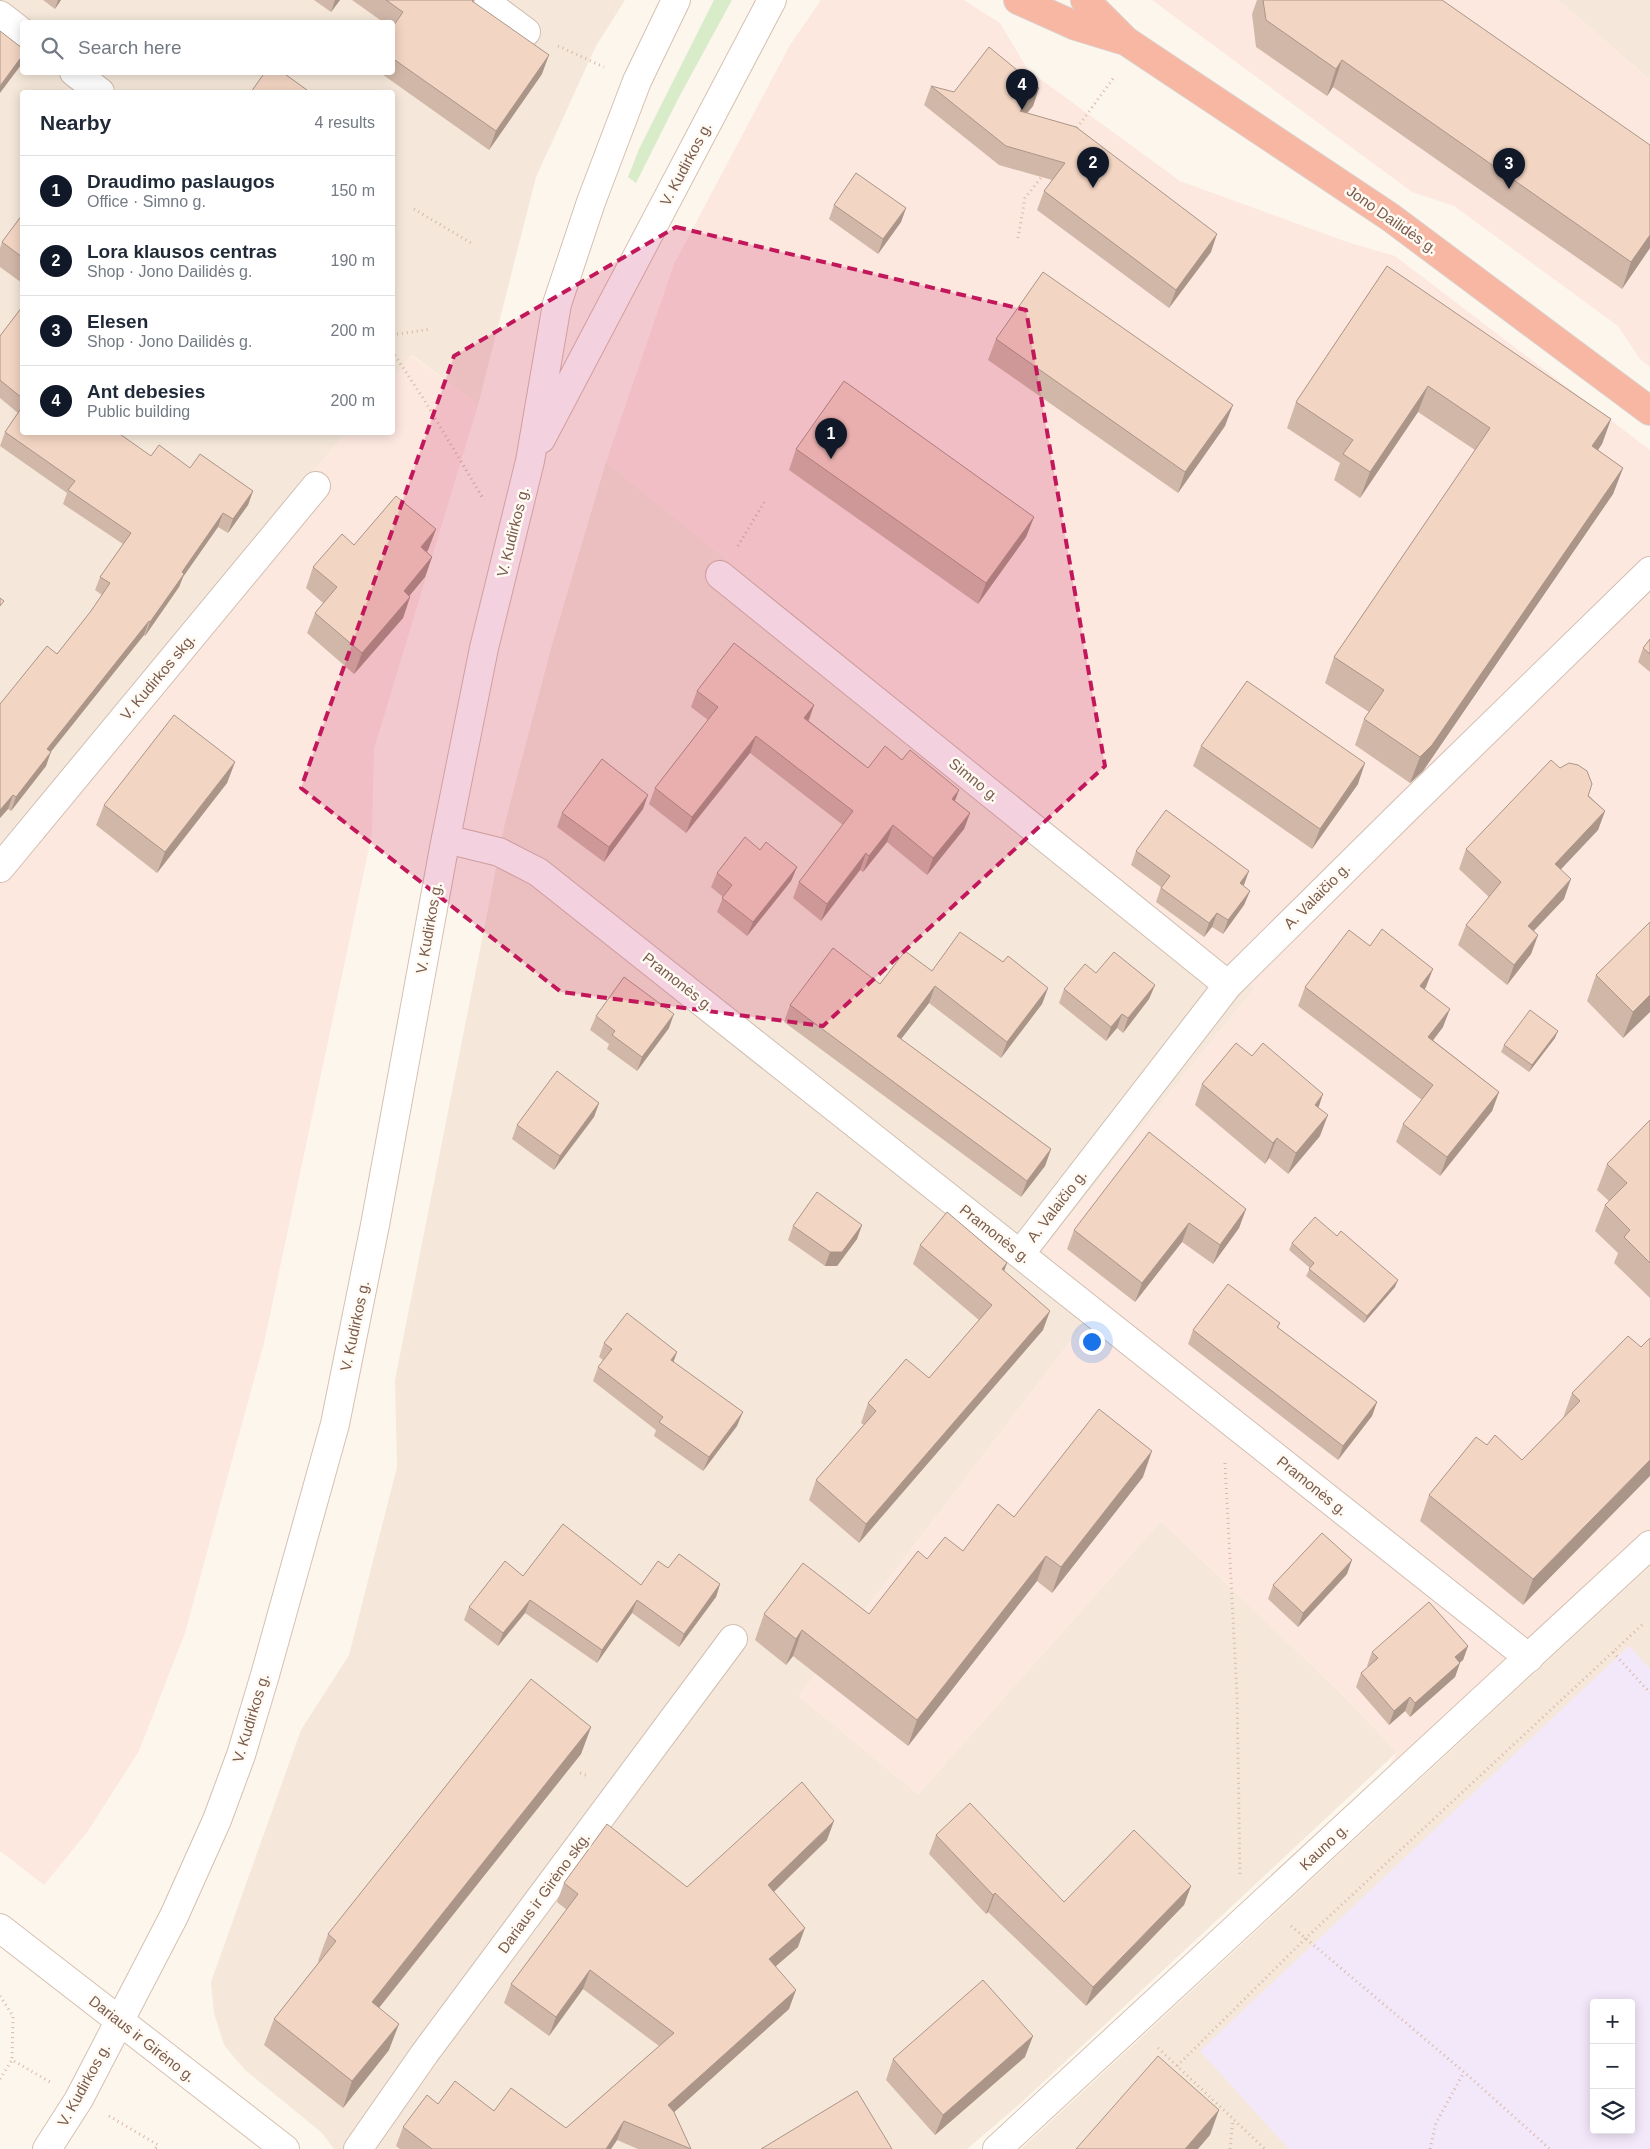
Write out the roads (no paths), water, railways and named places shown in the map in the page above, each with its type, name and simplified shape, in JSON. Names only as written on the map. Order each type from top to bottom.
[{"type":"highway","points":[[1018,0],[1076,26],[1131,45]]},
{"type":"highway","points":[[1085,0],[1131,45]]},
{"type":"highway","name":"Jono Dailidės g.","points":[[1131,45],[1390,217],[1650,411]]},
{"type":"street","points":[[483,0],[526,32]]},
{"type":"street","name":"V. Kudirkos g.","points":[[47,2149],[79,2099],[174,1916],[216,1820],[241,1754],[295,1570],[339,1405],[375,1225],[446,839],[484,648],[530,461],[557,304],[590,202],[637,81],[676,0]]},
{"type":"street","points":[[766,11],[792,0]]},
{"type":"street","name":"V. Kudirkos g.","points":[[530,461],[766,11]]},
{"type":"street","points":[[0,14],[20,30]]},
{"type":"street","points":[[78,75],[97,90]]},
{"type":"street","name":"V. Kudirkos skg.","points":[[0,868],[316,486]]},
{"type":"street","name":"A. Valaičio g.","points":[[1020,1254],[1228,986],[1650,571]]},
{"type":"street","name":"Simno g.","points":[[720,575],[1228,986]]},
{"type":"street","name":"Pramonės g.","points":[[446,839],[499,852],[538,872],[1529,1658]]},
{"type":"street","name":"Kauno g.","points":[[997,2149],[1650,1545]]},
{"type":"street","name":"Dariaus ir Girėno skg.","points":[[358,2149],[425,2052],[733,1639]]},
{"type":"street","name":"Dariaus ir Girėno g.","points":[[0,1928],[285,2149]]},
{"type":"place","name":"Ant debesies","points":[[1022,110]]},
{"type":"place","name":"Lora klausos centras","points":[[1093,188]]},
{"type":"place","name":"Elesen","points":[[1509,189]]},
{"type":"place","name":"Draudimo paslaugos","points":[[831,459]]}]
